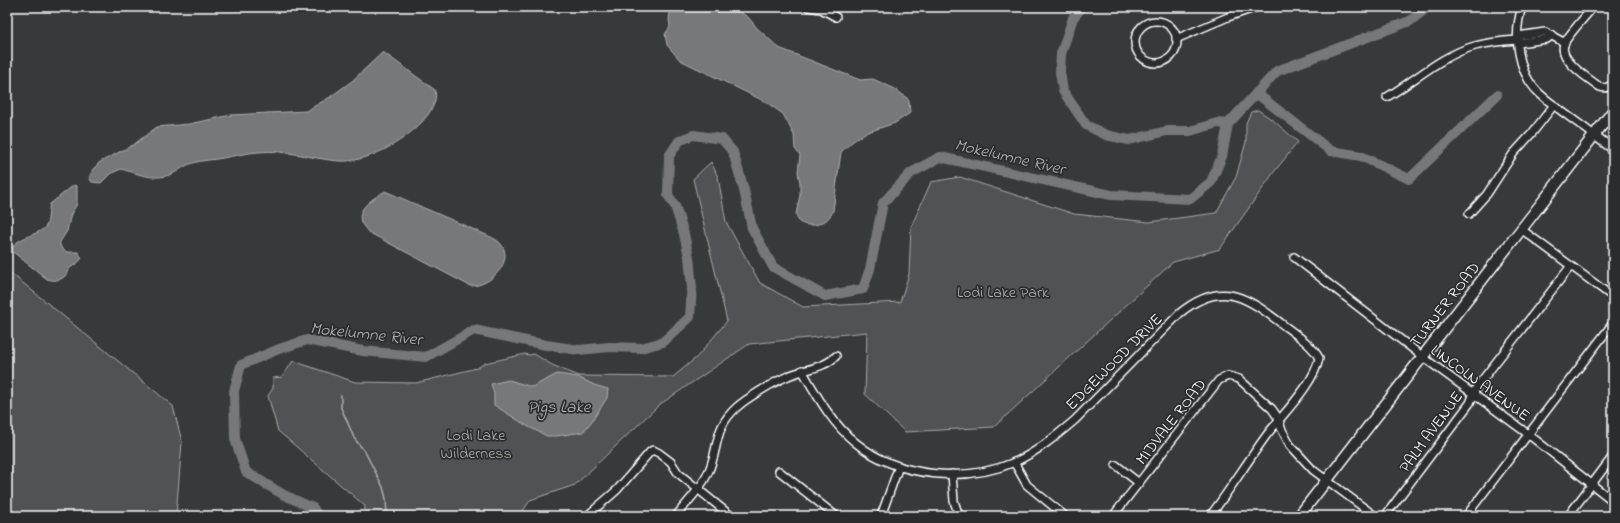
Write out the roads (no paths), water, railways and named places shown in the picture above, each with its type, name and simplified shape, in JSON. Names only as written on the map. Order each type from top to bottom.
[{"type":"main road","name":"TURNER ROAD","points":[[1299,516],[1326,479],[1613,111]]},
{"type":"street","points":[[808,7],[822,9],[836,17]]},
{"type":"street","points":[[1176,39],[1257,7]]},
{"type":"street","points":[[1522,7],[1518,27],[1518,40],[1520,57],[1528,78],[1539,93],[1613,149]]},
{"type":"street","points":[[1594,7],[1565,43],[1564,51],[1570,64],[1600,88],[1608,88],[1613,83]]},
{"type":"street","points":[[1155,21],[1163,22],[1170,27],[1174,32],[1176,39],[1174,52],[1163,61],[1156,62],[1148,61],[1141,56],[1137,51],[1135,44],[1136,35],[1140,28],[1146,23],[1155,21]]},
{"type":"street","points":[[1387,97],[1450,57],[1462,51],[1494,41],[1518,40],[1545,32],[1565,43]]},
{"type":"street","points":[[1469,214],[1487,194],[1513,154],[1533,132],[1554,105]]},
{"type":"street","points":[[1521,229],[1570,267],[1613,297]]},
{"type":"street","name":"LINCOLN AVENUE","points":[[1294,257],[1422,356],[1528,434],[1613,501]]},
{"type":"street","name":"PALM AVENUE","points":[[1385,516],[1470,403],[1476,388],[1570,267]]},
{"type":"street","name":"EDGEWOOD DRIVE","points":[[802,370],[821,402],[840,427],[856,443],[872,454],[899,466],[928,472],[970,474],[996,469],[1014,462],[1042,446],[1075,420],[1180,313],[1190,305],[1214,295],[1237,296],[1245,298],[1260,308],[1315,352],[1319,358],[1317,367],[1310,380],[1279,419]]},
{"type":"street","points":[[1466,516],[1613,323]]},
{"type":"street","points":[[676,516],[707,475],[712,462],[718,432],[731,412],[785,377],[802,370],[826,364],[836,356]]},
{"type":"street","name":"MIDVALE ROAD","points":[[1114,516],[1220,380],[1224,377],[1233,376],[1239,379],[1272,409],[1279,419]]},
{"type":"street","points":[[1279,419],[1281,428],[1290,445],[1313,470],[1375,516]]},
{"type":"street","points":[[1210,516],[1279,419]]},
{"type":"street","points":[[586,516],[617,490],[653,450],[671,462],[678,474],[731,516]]},
{"type":"street","points":[[1568,516],[1613,456]]},
{"type":"street","points":[[1014,462],[1027,485],[1065,516]]},
{"type":"street","name":"MIDVALE ROAD","points":[[1116,465],[1139,483]]},
{"type":"street","points":[[881,516],[899,466]]},
{"type":"street","points":[[779,471],[836,516]]},
{"type":"street","points":[[952,474],[954,501],[959,516]]},
{"type":"water","points":[[671,7],[731,7],[748,17],[757,28],[779,48],[860,80],[873,79],[893,88],[906,97],[909,101],[910,113],[895,123],[865,133],[841,152],[833,211],[831,215],[823,222],[814,225],[804,224],[799,222],[796,214],[800,195],[798,172],[800,155],[795,149],[794,135],[783,114],[766,102],[680,60],[667,45],[665,34],[670,27],[669,19]]},
{"type":"water","points":[[383,52],[435,90],[436,94],[433,107],[428,115],[414,130],[395,144],[373,155],[350,161],[339,161],[268,151],[196,162],[167,176],[161,177],[141,175],[121,169],[110,174],[101,183],[92,182],[89,178],[93,169],[100,162],[133,145],[157,127],[189,124],[231,115],[306,111],[330,97],[352,81]]},
{"type":"water","points":[[74,185],[77,186],[77,204],[71,214],[67,231],[60,242],[60,245],[62,249],[67,252],[78,252],[82,258],[68,270],[63,278],[49,280],[13,252],[13,246],[46,226],[50,204]]},
{"type":"water","points":[[385,191],[491,237],[499,242],[504,249],[505,256],[499,271],[486,282],[470,286],[368,232],[361,222],[361,212],[367,204]]},
{"type":"water","name":"Pigs Lake","points":[[557,374],[578,377],[594,385],[608,389],[607,398],[583,432],[547,436],[527,426],[494,405],[494,394],[491,384],[509,380],[532,387]]},
{"type":"waterway","name":"Mokelumne River","points":[[318,516],[313,508],[284,495],[246,472],[235,439],[234,391],[241,365],[279,349],[307,340],[363,351],[426,357],[474,330],[546,345],[579,350],[609,347],[641,348],[663,342],[690,317],[692,288],[689,257],[684,234],[675,206],[668,195],[669,156],[679,141],[693,135],[722,139],[733,152],[744,190],[752,228],[773,267],[825,296],[863,289],[870,269],[883,203],[911,173],[940,157],[1111,195],[1190,199],[1211,182],[1222,156],[1228,124],[1218,123],[1190,131],[1167,131],[1129,140],[1106,135],[1086,125],[1063,91],[1060,72],[1061,54],[1073,18],[1082,7]]},
{"type":"waterway","points":[[1228,124],[1277,71],[1410,21],[1428,7]]},
{"type":"waterway","points":[[1256,93],[1331,151],[1361,156],[1409,179],[1497,95]]},
{"type":"waterway","points":[[341,395],[341,408],[354,438],[365,452],[383,487],[386,499],[387,516]]},
{"type":"park label","name":"Lodi Lake Park","points":[[1003,291]]},
{"type":"park label","name":"Lodi Lake Wilderness","points":[[476,443]]}]
